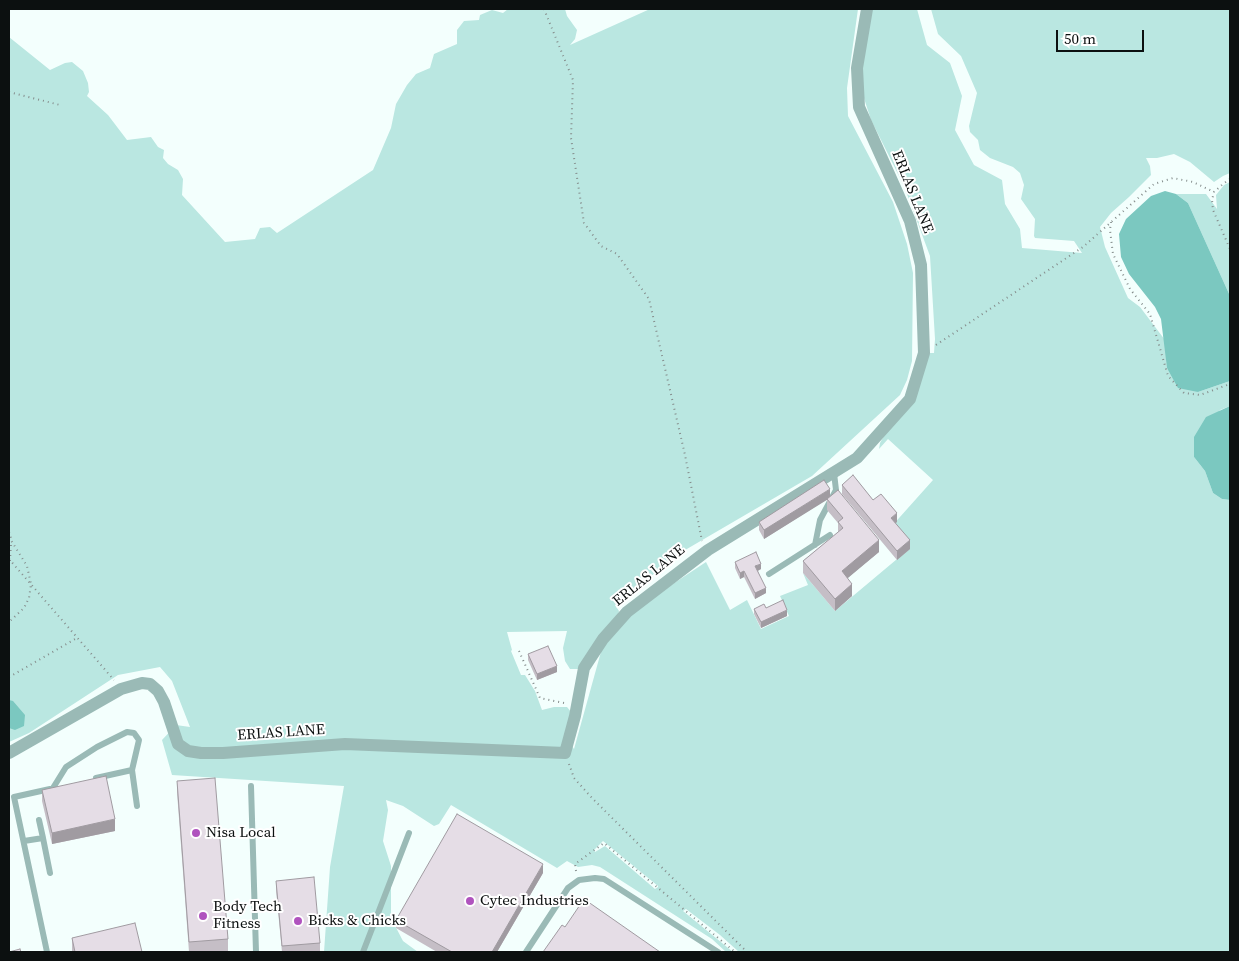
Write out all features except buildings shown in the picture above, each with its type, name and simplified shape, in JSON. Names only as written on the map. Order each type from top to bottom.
[{"type":"street","name":"ERLAS LANE","points":[[9,753],[121,689],[142,683],[150,684],[158,691],[164,702],[178,744],[188,751],[223,753],[345,744],[565,753],[584,668],[603,639],[627,612],[708,550],[857,458],[910,399],[924,353],[921,265],[910,221],[859,107],[857,68],[867,9]]},
{"type":"lane","points":[[815,545],[820,520],[836,490],[834,473]]},
{"type":"lane","points":[[769,574],[830,535]]},
{"type":"lane","points":[[53,788],[66,767],[97,747],[128,732],[134,732],[139,740],[132,770],[136,806]]},
{"type":"lane","points":[[90,780],[132,770]]},
{"type":"lane","points":[[47,952],[24,841],[11,797],[62,786]]},
{"type":"lane","points":[[251,786],[256,952]]},
{"type":"lane","points":[[39,820],[50,873]]},
{"type":"lane","points":[[363,952],[409,833]]},
{"type":"lane","points":[[24,841],[43,838]]},
{"type":"lane","points":[[526,952],[568,888],[578,880],[595,878],[604,879],[718,952]]},
{"type":"path","points":[[544,9],[573,80],[571,138],[584,223],[601,246],[617,254],[649,299],[685,455],[701,539],[708,550]]},
{"type":"path","points":[[9,92],[60,105]]},
{"type":"path","points":[[924,353],[1083,247],[1154,184],[1173,178],[1193,182],[1214,192]]},
{"type":"path","points":[[1230,179],[1214,192],[1212,200],[1213,210],[1230,249]]},
{"type":"path","points":[[1112,222],[1110,230],[1112,254],[1130,290],[1150,314],[1168,376],[1184,393],[1200,395],[1230,384]]},
{"type":"path","points":[[9,532],[11,541],[10,560],[121,689]]},
{"type":"path","points":[[9,537],[27,566],[31,584],[29,598],[24,608],[9,622]]},
{"type":"path","points":[[9,677],[77,638]]},
{"type":"path","points":[[519,651],[540,698],[570,704],[576,710]]},
{"type":"path","points":[[565,753],[574,778],[592,798],[748,952]]},
{"type":"path","points":[[578,880],[575,864],[604,843],[735,952]]},
{"type":"shaded area","points":[[508,9],[565,9],[567,16],[577,30],[575,39],[570,45],[650,9],[858,9],[847,88],[848,116],[893,202],[907,244],[913,273],[912,361],[907,380],[900,395],[812,476],[680,553],[615,605],[619,611],[617,619],[578,669],[570,669],[565,661],[563,648],[567,631],[507,632],[511,651],[521,675],[525,675],[535,691],[542,710],[554,707],[567,707],[572,713],[566,738],[574,749],[604,641],[632,611],[706,562],[730,610],[747,600],[761,629],[789,616],[780,596],[808,585],[803,573],[835,611],[909,549],[891,527],[933,480],[888,439],[879,449],[880,443],[930,353],[934,353],[935,339],[930,256],[904,186],[871,120],[862,92],[861,63],[872,9],[917,9],[927,45],[950,63],[962,96],[955,130],[974,165],[1002,180],[1005,204],[1020,229],[1022,248],[1082,253],[1074,241],[1035,238],[1035,219],[1021,199],[1024,185],[1020,173],[1013,167],[990,158],[980,150],[978,140],[970,132],[969,126],[977,93],[961,56],[938,34],[931,9],[1230,9],[1230,173],[1214,182],[1190,162],[1174,154],[1157,158],[1146,158],[1150,166],[1151,175],[1111,213],[1100,227],[1105,247],[1128,298],[1140,307],[1165,340],[1167,368],[1198,392],[1230,381],[1230,406],[1220,410],[1194,457],[1205,471],[1213,493],[1222,499],[1230,500],[1230,952],[739,952],[686,909],[683,911],[733,952],[726,952],[712,939],[600,867],[592,865],[578,867],[567,861],[557,868],[451,805],[439,824],[434,826],[403,806],[386,800],[388,810],[383,841],[391,866],[391,918],[403,941],[418,952],[324,952],[330,867],[344,786],[172,775],[162,740],[176,725],[190,727],[172,681],[160,667],[118,675],[29,733],[9,742],[9,37],[50,70],[72,62],[83,71],[88,83],[89,92],[87,96],[108,115],[127,140],[151,137],[158,147],[164,150],[163,158],[168,164],[178,170],[183,179],[182,195],[225,242],[255,239],[260,228],[270,227],[277,233],[373,170],[391,128],[396,104],[416,74],[430,68],[434,54],[457,44],[457,30],[464,21],[479,20],[480,15],[492,10],[503,13]],"holes":[[[603,841],[658,886],[655,889],[605,846],[595,852],[594,850]]]},
{"type":"shaded area","points":[[1230,182],[1230,296],[1188,203],[1176,194],[1206,194],[1217,209],[1216,195],[1224,185]]},
{"type":"shaded area","points":[[1165,191],[1176,194],[1188,203],[1230,296],[1230,381],[1198,392],[1178,388],[1167,368],[1161,319],[1155,307],[1129,274],[1121,257],[1119,234],[1126,219],[1151,196]]},
{"type":"shaded area","points":[[1230,406],[1230,500],[1222,499],[1213,493],[1205,471],[1194,457],[1194,437],[1206,417]]},
{"type":"shaded area","points":[[9,700],[13,701],[25,715],[24,726],[15,730],[9,728]]},
{"type":"place","name":"Nisa Local","points":[[196,833]]},
{"type":"place","name":"Cytec Industries","points":[[470,901]]},
{"type":"place","name":"Body Tech Fitness","points":[[203,916]]},
{"type":"place","name":"Bicks & Chicks","points":[[298,921]]}]
